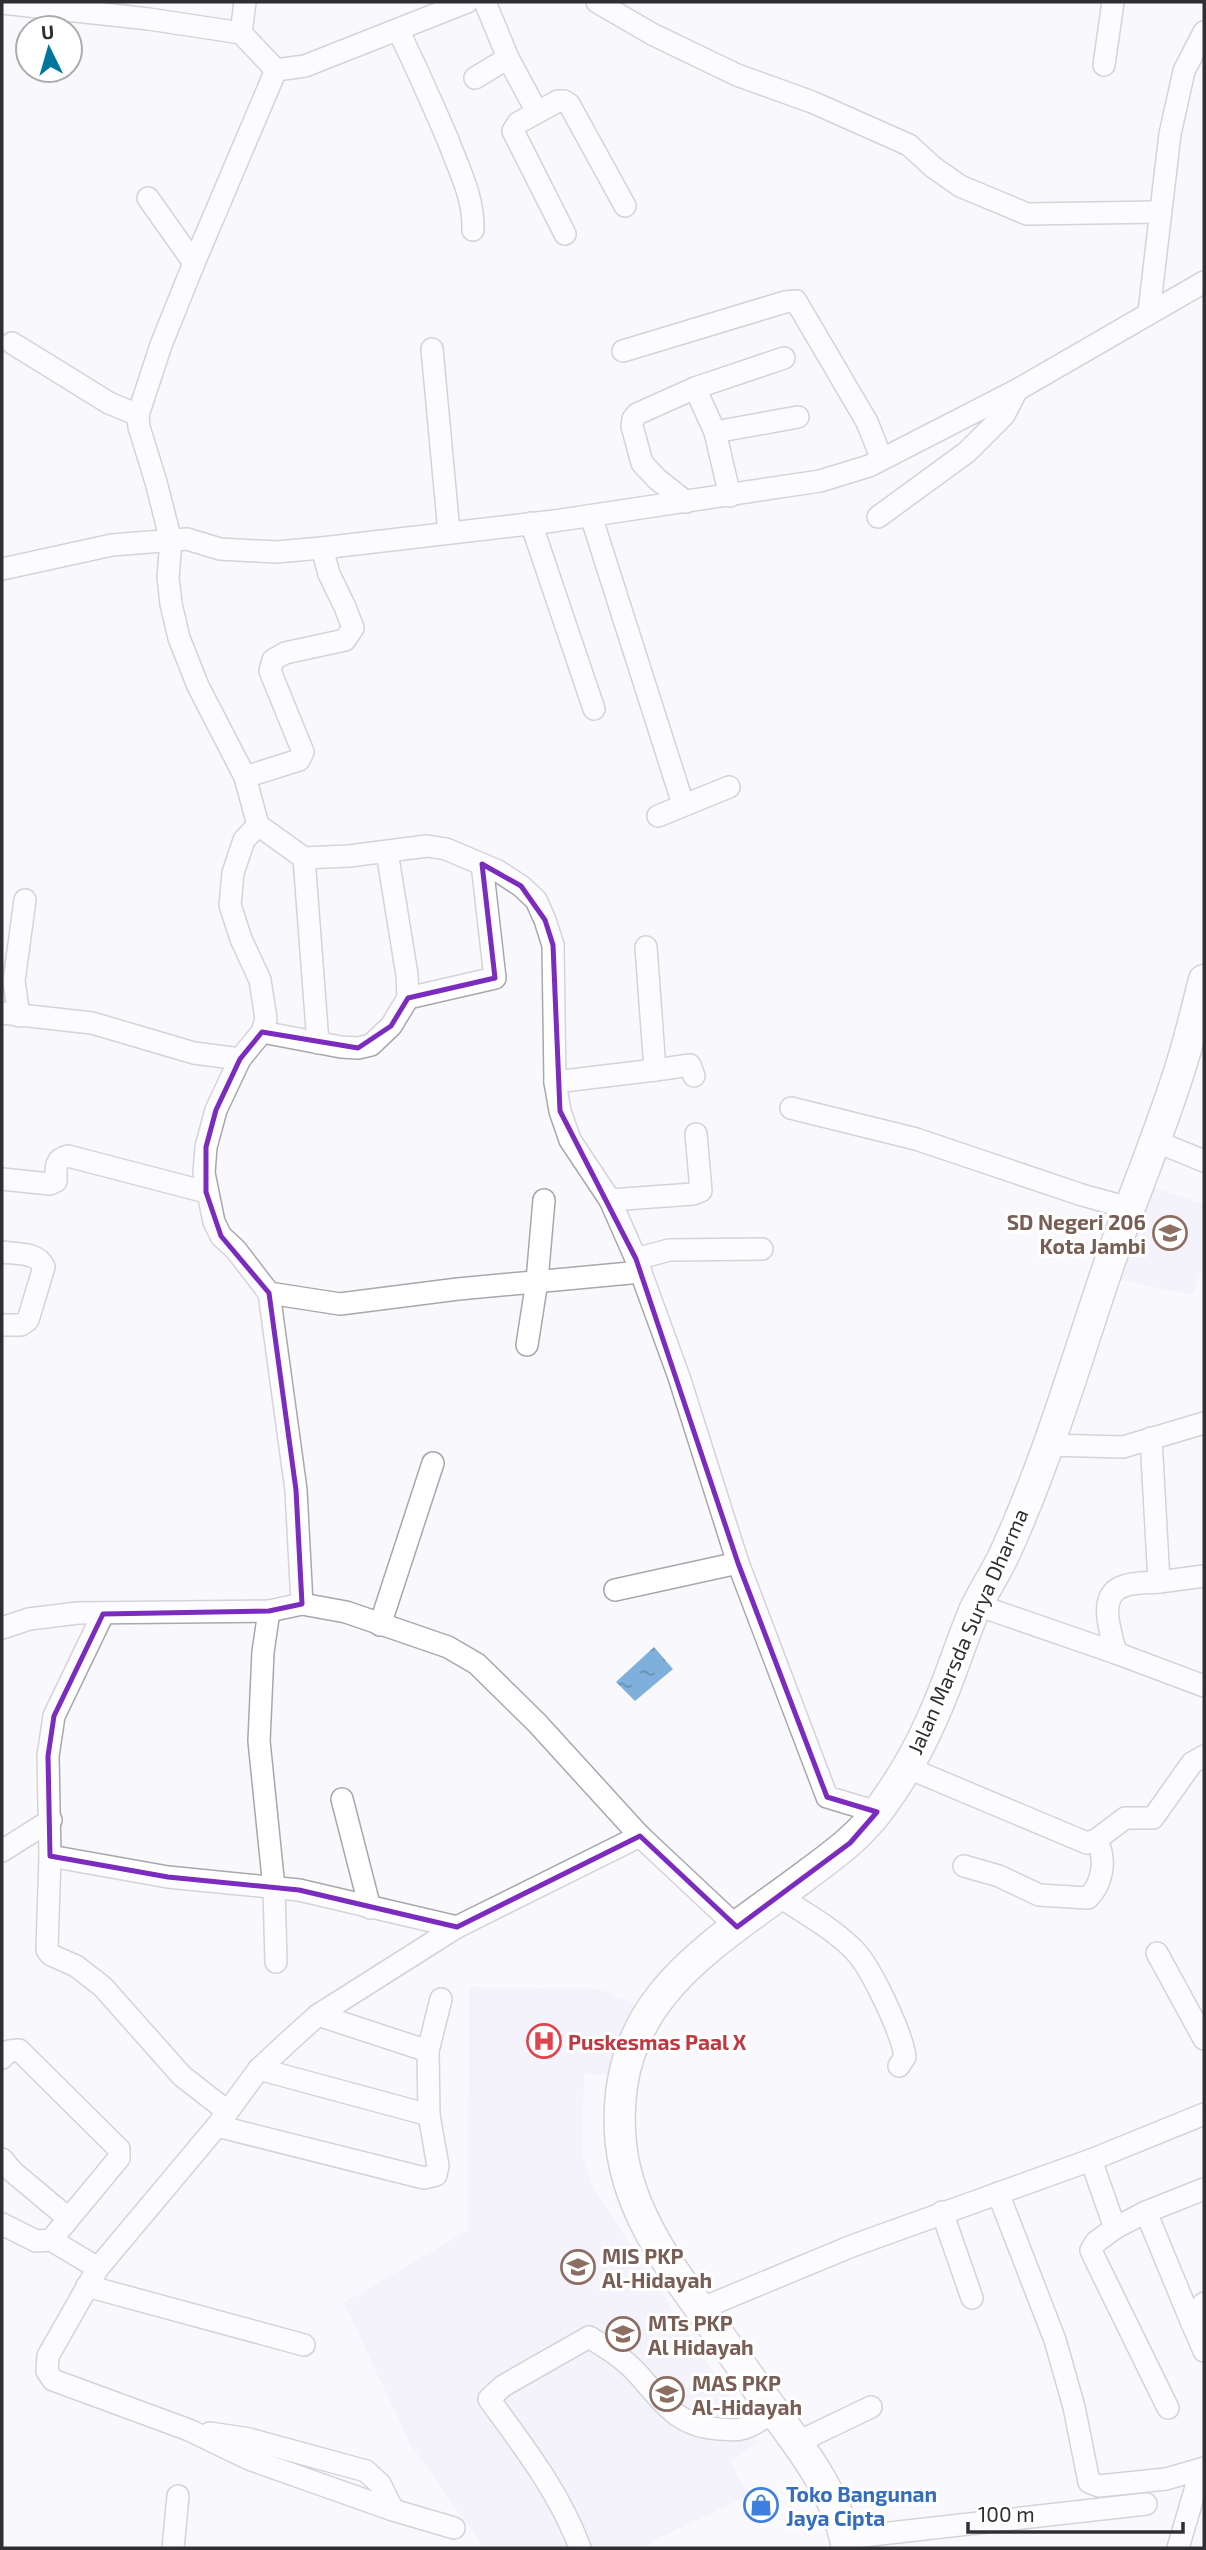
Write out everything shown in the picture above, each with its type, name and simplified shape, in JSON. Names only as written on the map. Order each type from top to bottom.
[{"type":"highway","name":"Jalan Marsda Surya Dharma","points":[[846,2543],[826,2488],[798,2442],[649,2233],[633,2197],[625,2168],[620,2132],[621,2089],[631,2048],[643,2019],[669,1986],[711,1946],[850,1843],[877,1812],[931,1723],[977,1605],[1004,1555],[1047,1445],[1183,1060],[1204,981]]},
{"type":"street","points":[[241,33],[245,2]]},
{"type":"street","points":[[276,70],[305,66],[467,2]]},
{"type":"street","points":[[485,2],[508,58],[537,113]]},
{"type":"street","points":[[597,2],[652,34],[737,75],[812,102],[909,145],[933,167],[960,186],[1027,214],[1160,212]]},
{"type":"street","points":[[1104,65],[1113,2]]},
{"type":"street","points":[[2,3],[149,19],[241,33],[276,70]]},
{"type":"street","points":[[398,30],[426,86],[468,190],[473,229]]},
{"type":"street","points":[[1149,312],[1170,134],[1184,71],[1204,32]]},
{"type":"street","points":[[475,78],[508,58]]},
{"type":"street","points":[[276,70],[161,345],[138,415],[171,541],[168,577],[179,638],[198,686],[245,777],[258,825],[304,858],[427,846],[446,849],[482,864],[521,886],[536,900],[553,945],[555,1082],[560,1111],[570,1139],[610,1200],[638,1266],[679,1377],[738,1563],[827,1797],[877,1812]]},
{"type":"street","points":[[565,234],[513,131],[518,123],[558,101],[569,104],[625,206]]},
{"type":"street","points":[[148,198],[194,263]]},
{"type":"street","points":[[2,569],[112,545],[187,539],[220,549],[276,552],[322,548],[591,516],[820,481],[851,473],[1017,390],[1204,282]]},
{"type":"street","points":[[623,351],[796,301],[867,422],[881,457]]},
{"type":"street","points":[[12,344],[109,403],[138,415]]},
{"type":"street","points":[[432,349],[449,532]]},
{"type":"street","points":[[686,502],[642,463],[632,426],[633,419],[637,414],[695,388],[784,358]]},
{"type":"street","points":[[695,388],[715,432],[730,496]]},
{"type":"street","points":[[878,517],[967,452],[1004,415],[1017,390]]},
{"type":"street","points":[[715,432],[798,417]]},
{"type":"street","points":[[591,516],[683,804]]},
{"type":"street","points":[[531,523],[594,709]]},
{"type":"street","points":[[245,777],[299,760],[303,752],[270,671],[273,660],[285,653],[345,640],[353,628],[329,574],[322,548]]},
{"type":"street","points":[[658,816],[729,787]]},
{"type":"street","points":[[258,825],[244,840],[233,873],[230,905],[241,939],[260,980],[266,1019],[262,1032],[240,1059],[216,1110],[206,1147],[206,1192],[214,1222],[221,1236],[236,1250],[269,1293],[296,1490],[302,1604]]},
{"type":"street","points":[[262,1032],[358,1048],[371,1045],[391,1026],[408,998],[407,975],[387,852]]},
{"type":"street","points":[[304,858],[318,1043]]},
{"type":"street","points":[[408,998],[495,978],[482,864]]},
{"type":"street","points":[[25,900],[10,1014],[92,1023],[194,1053],[240,1059]]},
{"type":"street","points":[[646,947],[655,1070]]},
{"type":"street","points":[[555,1082],[691,1065],[694,1076]]},
{"type":"street","points":[[791,1108],[916,1139],[1082,1195],[1129,1208]]},
{"type":"street","points":[[610,1200],[693,1194],[701,1191],[696,1135]]},
{"type":"street","points":[[1154,1141],[1204,1161]]},
{"type":"street","points":[[2,1178],[50,1184],[56,1181],[56,1164],[61,1158],[68,1156],[206,1192]]},
{"type":"street","points":[[527,1345],[537,1281],[544,1200]]},
{"type":"street","points":[[269,1293],[341,1304],[371,1298],[537,1281],[638,1266],[669,1250],[762,1249]]},
{"type":"street","points":[[2,1252],[34,1256],[41,1260],[44,1267],[28,1320],[21,1325],[2,1325]]},
{"type":"street","points":[[1047,1445],[1123,1447],[1204,1423]]},
{"type":"street","points":[[1151,1438],[1159,1581]]},
{"type":"street","points":[[380,1625],[433,1463]]},
{"type":"street","points":[[615,1590],[738,1563]]},
{"type":"street","points":[[1116,1653],[1108,1621],[1109,1599],[1115,1591],[1125,1586],[1204,1576]]},
{"type":"street","points":[[2,1628],[29,1619],[78,1613],[269,1611],[302,1604],[346,1612],[448,1647],[477,1664],[537,1723],[640,1836],[737,1927]]},
{"type":"street","points":[[977,1605],[1204,1686]]},
{"type":"street","points":[[269,1611],[263,1652],[259,1741],[274,1888],[276,1962]]},
{"type":"street","points":[[103,1614],[54,1716],[48,1756],[51,1820],[47,1950],[51,1955],[76,1966],[103,1987],[222,2118],[424,2178],[436,2175],[438,2166],[429,2116],[428,2051],[441,2000]]},
{"type":"street","points":[[905,1767],[1087,1843],[1096,1840],[1125,1818],[1153,1818],[1192,1763],[1204,1756]]},
{"type":"street","points":[[342,1799],[370,1908]]},
{"type":"street","points":[[2,1851],[51,1820]]},
{"type":"street","points":[[454,2528],[393,2510],[249,2459],[189,2430],[53,2380],[47,2371],[48,2356],[98,2268],[222,2118],[258,2069],[318,2015],[457,1927],[640,1836]]},
{"type":"street","points":[[964,1866],[999,1876],[1039,1895],[1088,1898],[1100,1881],[1102,1850],[1096,1840]]},
{"type":"street","points":[[50,1856],[168,1877],[299,1890],[457,1927]]},
{"type":"street","points":[[779,1896],[856,1951],[880,1992],[903,2044],[905,2057],[899,2066]]},
{"type":"street","points":[[1157,1952],[1204,2039]]},
{"type":"street","points":[[318,2015],[428,2051]]},
{"type":"street","points":[[2,2058],[9,2051],[19,2050],[119,2149],[119,2158],[51,2240]]},
{"type":"street","points":[[258,2069],[429,2116]]},
{"type":"street","points":[[701,2309],[852,2246],[1091,2160],[1204,2114]]},
{"type":"street","points":[[1091,2160],[1115,2228]]},
{"type":"street","points":[[5,2171],[68,2218]]},
{"type":"street","points":[[998,2193],[1055,2340],[1074,2407],[1089,2482],[1094,2486],[1167,2479],[1203,2468]]},
{"type":"street","points":[[1168,2408],[1093,2255],[1093,2246],[1115,2228],[1146,2212],[1203,2193]]},
{"type":"street","points":[[942,2212],[972,2298]]},
{"type":"street","points":[[1146,2212],[1204,2351]]},
{"type":"street","points":[[2,2224],[36,2241],[51,2240],[98,2268]]},
{"type":"street","points":[[87,2286],[304,2345]]},
{"type":"street","points":[[1191,2321],[1204,2303]]},
{"type":"street","points":[[580,2548],[573,2528],[546,2480],[489,2399],[503,2386],[589,2337],[615,2352],[676,2416],[691,2423],[710,2428],[740,2430],[775,2412]]},
{"type":"street","points":[[798,2442],[871,2407]]},
{"type":"street","points":[[1178,2548],[1203,2468]]},
{"type":"street","points":[[173,2548],[177,2496]]},
{"type":"street","points":[[846,2543],[1146,2504]]},
{"type":"highlighted area","points":[[482,864],[521,886],[545,920],[553,945],[560,1111],[636,1259],[738,1563],[827,1797],[877,1812],[850,1843],[737,1927],[640,1836],[457,1927],[299,1890],[168,1877],[50,1856],[48,1756],[54,1716],[103,1614],[269,1611],[302,1604],[296,1490],[269,1293],[221,1236],[206,1192],[206,1147],[216,1110],[240,1059],[262,1032],[358,1048],[391,1026],[408,998],[495,978]]},
{"type":"shaded area","name":"SD Negeri 206 Kota Jambi","points":[[1151,1186],[1204,1204],[1204,1262],[1193,1295],[1121,1280]]},
{"type":"shaded area","points":[[469,1987],[598,1989],[634,2003],[607,2075],[584,2074],[582,2153],[594,2189],[759,2442],[730,2461],[749,2495],[639,2548],[484,2548],[410,2444],[344,2303],[468,2230]]},
{"type":"water","points":[[654,1647],[673,1669],[635,1701],[616,1682]]},
{"type":"place","name":"SD Negeri 206 Kota Jambi","points":[[1170,1233]]},
{"type":"place","name":"Puskesmas Paal X","points":[[544,2041]]},
{"type":"place","name":"MIS PKP Al-Hidayah","points":[[578,2267]]},
{"type":"place","name":"MTs PKP Al Hidayah","points":[[623,2334]]},
{"type":"place","name":"MAS PKP Al-Hidayah","points":[[667,2394]]},
{"type":"place","name":"Toko Bangunan Jaya Cipta","points":[[761,2505]]}]
